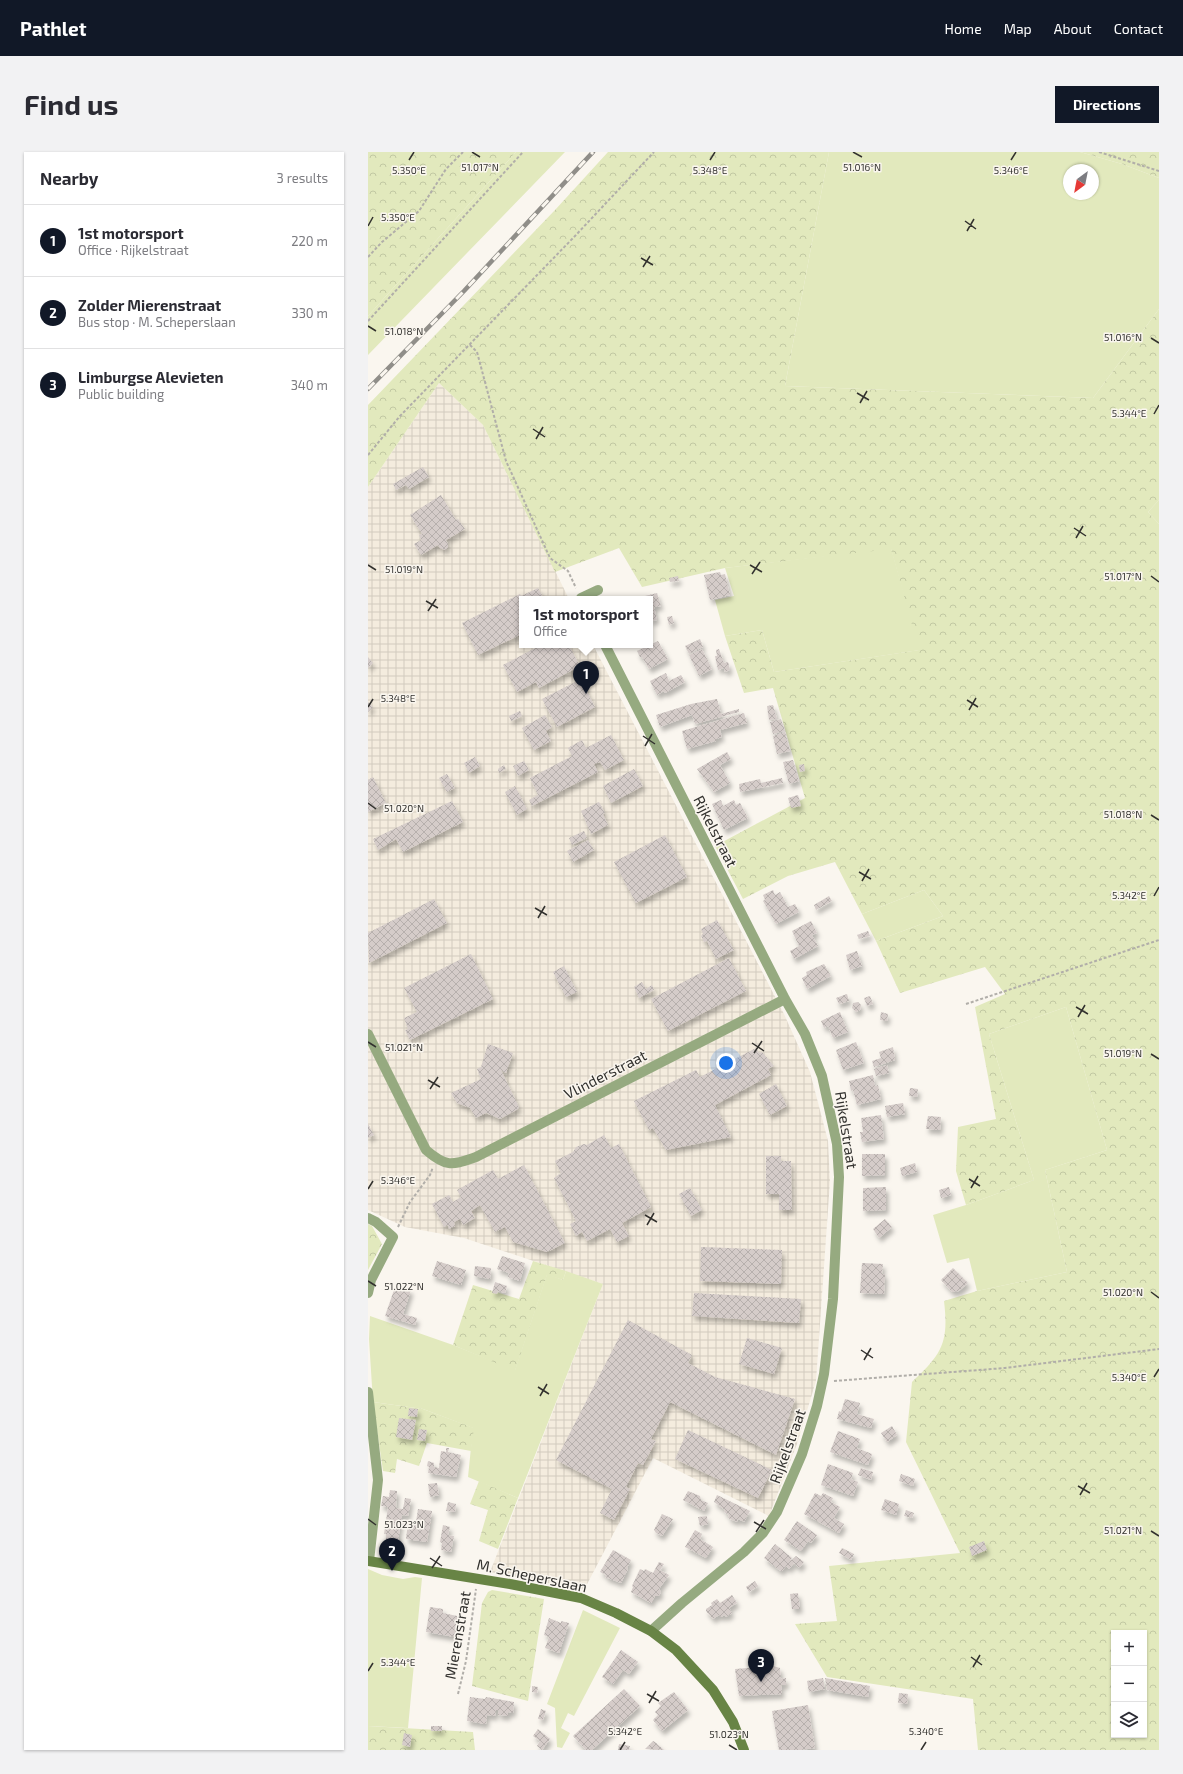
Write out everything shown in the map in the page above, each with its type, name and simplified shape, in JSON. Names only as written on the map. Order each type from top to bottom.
[{"type":"street","points":[[585,596],[598,590]]},
{"type":"street","name":"Rijkelstraat","points":[[607,648],[785,998],[805,1034],[822,1076],[837,1144],[839,1177],[833,1299],[823,1381],[802,1454],[777,1512],[763,1533],[744,1552],[682,1603],[651,1631]]},
{"type":"street","name":"Vlinderstraat","points":[[437,1159],[452,1164],[476,1157],[785,998]]},
{"type":"street","points":[[368,1034],[426,1150],[437,1159]]},
{"type":"street","points":[[368,1218],[376,1222],[393,1237],[371,1280],[368,1293]]},
{"type":"street","points":[[368,1392],[378,1480],[375,1521],[368,1561]]},
{"type":"street","name":"M. Scheperslaan","points":[[368,1561],[581,1598],[616,1613],[651,1631],[676,1650],[713,1690],[732,1722],[744,1750]]},
{"type":"path","points":[[368,257],[382,242],[419,211],[446,169],[463,152]]},
{"type":"path","points":[[368,321],[523,152]]},
{"type":"path","points":[[368,455],[400,416],[575,236],[654,152]]},
{"type":"path","points":[[1099,152],[1159,172]]},
{"type":"path","points":[[470,345],[477,352],[506,460],[550,558],[568,571],[580,596]]},
{"type":"path","points":[[966,1004],[1159,940]]},
{"type":"path","points":[[393,1237],[410,1202],[430,1175],[437,1159]]},
{"type":"path","points":[[823,1381],[1005,1368],[1159,1349]]},
{"type":"path","name":"Mierenstraat","points":[[458,1694],[466,1661],[478,1579]]},
{"type":"shaded area","points":[[439,383],[483,425],[568,596],[519,596],[519,648],[595,648],[784,1014],[810,1072],[828,1141],[830,1181],[816,1381],[797,1444],[769,1516],[653,1458],[584,1590],[490,1572],[603,1284],[464,1238],[405,1227],[368,1210],[368,487]]},
{"type":"green space","points":[[368,152],[516,152],[368,316]]},
{"type":"green space","points":[[516,152],[565,152],[368,355],[368,316]]},
{"type":"green space","points":[[608,152],[829,152],[785,386],[1093,398],[1159,309],[1159,500],[1148,512],[1159,524],[1159,1750],[978,1750],[973,1699],[827,1677],[795,1624],[837,1621],[829,1566],[960,1553],[906,1442],[912,1382],[937,1355],[941,1347],[945,1327],[944,1301],[977,1291],[1067,1272],[1045,1170],[1107,1150],[1066,1007],[989,1034],[1034,1180],[966,1205],[956,1171],[958,1127],[996,1119],[975,1007],[1005,994],[985,967],[900,993],[876,941],[943,916],[924,890],[862,914],[835,862],[788,876],[743,899],[715,846],[805,798],[773,688],[744,693],[725,636],[762,630],[774,672],[919,650],[891,549],[725,568],[642,587],[619,548],[555,572],[483,425],[439,383],[368,487],[368,405],[555,210]]},
{"type":"green space","points":[[829,152],[1080,152],[1122,164],[1159,178],[1159,309],[1093,398],[785,386]]},
{"type":"green space","points":[[1080,152],[1159,152],[1159,178],[1122,164]]},
{"type":"green space","points":[[1159,500],[1159,524],[1148,512]]},
{"type":"green space","points":[[891,548],[920,650],[774,672],[762,630],[725,636],[715,600],[734,596],[725,568]]},
{"type":"green space","points":[[924,890],[943,916],[876,941],[862,914]]},
{"type":"green space","points":[[1066,1007],[1107,1150],[1045,1170],[1067,1272],[977,1291],[969,1258],[947,1263],[933,1215],[966,1205],[1034,1180],[989,1034]]},
{"type":"green space","points":[[368,1224],[372,1226],[382,1244],[368,1270]]},
{"type":"green space","points":[[533,1261],[566,1271],[563,1280],[547,1275],[515,1371],[453,1345],[473,1285],[519,1299]]},
{"type":"green space","points":[[566,1271],[603,1284],[518,1498],[468,1477],[473,1428],[423,1409],[373,1402],[369,1339],[370,1316],[453,1345],[515,1370],[547,1274],[563,1280]]},
{"type":"green space","points":[[373,1402],[423,1409],[474,1428],[471,1451],[427,1443],[419,1466],[397,1459],[395,1473],[383,1471]]},
{"type":"green space","points":[[479,1481],[518,1498],[498,1549],[479,1541],[488,1510],[470,1504]]},
{"type":"green space","points":[[368,1569],[382,1575],[403,1579],[415,1577],[422,1578],[408,1728],[368,1726]]},
{"type":"green space","points":[[492,1590],[544,1599],[528,1701],[472,1686],[482,1603],[488,1592]]},
{"type":"green space","points":[[583,1610],[620,1628],[574,1716],[568,1713],[561,1728],[570,1733],[562,1748],[557,1747],[555,1708],[547,1704]]},
{"type":"green space","points":[[368,1726],[473,1732],[475,1750],[368,1750]]},
{"type":"building","points":[[423,467],[429,477],[409,489],[406,485],[396,490],[393,484]]},
{"type":"building","points":[[441,495],[456,520],[458,519],[465,529],[446,540],[448,547],[445,550],[440,548],[438,545],[421,555],[414,544],[421,540],[419,535],[422,534],[410,515]]},
{"type":"building","points":[[720,572],[721,575],[725,574],[730,595],[710,600],[704,575]]},
{"type":"building","points":[[678,576],[679,581],[670,582],[669,578]]},
{"type":"building","points":[[538,588],[542,596],[521,596]]},
{"type":"building","points":[[657,593],[661,606],[654,607],[657,620],[653,621],[653,596],[645,596]]},
{"type":"building","points":[[520,594],[519,635],[478,655],[462,623]]},
{"type":"building","points":[[672,616],[674,623],[669,625],[667,617]]},
{"type":"building","points":[[700,639],[703,647],[689,654],[685,646]]},
{"type":"building","points":[[658,641],[668,659],[649,669],[637,651],[643,648],[653,648],[653,643]]},
{"type":"building","points":[[535,648],[571,648],[580,666],[539,688],[536,682],[517,692],[503,665]]},
{"type":"building","points":[[702,649],[712,669],[699,676],[689,655]]},
{"type":"building","points":[[719,649],[724,663],[728,662],[730,670],[725,672],[724,668],[718,670],[715,656],[717,656],[716,650]]},
{"type":"building","points":[[368,657],[373,663],[368,668]]},
{"type":"building","points":[[666,673],[669,681],[681,675],[685,682],[665,693],[664,691],[657,695],[650,681]]},
{"type":"building","points":[[581,679],[595,707],[557,727],[542,699]]},
{"type":"building","points":[[717,699],[721,714],[739,709],[739,712],[695,724],[692,715],[660,727],[656,715],[691,704]]},
{"type":"building","points":[[368,702],[373,707],[368,712]]},
{"type":"building","points":[[773,705],[777,719],[769,720],[767,706]]},
{"type":"building","points":[[520,711],[522,716],[511,721],[509,716]]},
{"type":"building","points":[[744,713],[747,723],[720,730],[722,737],[716,739],[716,741],[687,749],[682,731]]},
{"type":"building","points":[[545,715],[552,727],[546,731],[551,741],[534,750],[522,728]]},
{"type":"building","points":[[781,719],[785,731],[773,734],[770,722]]},
{"type":"building","points":[[785,732],[790,751],[777,754],[773,736]]},
{"type":"building","points":[[611,735],[624,760],[605,770],[600,762],[594,764],[598,772],[532,806],[529,800],[538,795],[530,778],[572,756],[568,748],[582,740],[586,748]]},
{"type":"building","points":[[727,752],[731,759],[720,765],[730,783],[714,792],[697,769]]},
{"type":"building","points":[[475,757],[480,766],[469,773],[464,763]]},
{"type":"building","points":[[793,760],[799,781],[789,784],[783,762]]},
{"type":"building","points":[[524,761],[529,770],[518,776],[513,766]]},
{"type":"building","points":[[804,764],[805,771],[800,772],[799,765]]},
{"type":"building","points":[[504,765],[506,769],[499,773],[498,769]]},
{"type":"building","points":[[634,769],[643,786],[611,803],[603,786]]},
{"type":"building","points":[[447,774],[455,788],[447,792],[439,778]]},
{"type":"building","points":[[373,777],[386,803],[368,812],[368,780]]},
{"type":"building","points":[[782,778],[783,783],[740,792],[739,784],[760,779],[761,783]]},
{"type":"building","points":[[515,786],[527,809],[517,815],[505,792]]},
{"type":"building","points":[[798,795],[801,806],[791,808],[788,798]]},
{"type":"building","points":[[721,800],[723,806],[734,800],[736,805],[740,803],[748,818],[724,830],[712,804]]},
{"type":"building","points":[[452,801],[463,822],[403,852],[396,839],[378,850],[373,839]]},
{"type":"building","points":[[599,802],[605,813],[603,814],[608,825],[591,834],[581,811]]},
{"type":"building","points":[[584,831],[587,838],[572,845],[569,838]]},
{"type":"building","points":[[665,835],[687,877],[636,903],[614,862]]},
{"type":"building","points":[[588,840],[594,850],[573,862],[567,851]]},
{"type":"building","points":[[773,890],[775,895],[780,892],[788,907],[795,904],[799,912],[776,924],[763,901],[765,900],[763,895]]},
{"type":"building","points":[[829,896],[832,901],[816,910],[814,905]]},
{"type":"building","points":[[434,899],[447,923],[369,963],[368,933]]},
{"type":"building","points":[[717,920],[734,950],[716,959],[707,941],[704,942],[701,936],[703,934],[701,929]]},
{"type":"building","points":[[811,921],[817,933],[812,935],[818,946],[794,959],[790,951],[799,946],[792,931]]},
{"type":"building","points":[[868,931],[870,936],[859,939],[857,935]]},
{"type":"building","points":[[857,951],[862,966],[850,970],[846,955]]},
{"type":"building","points":[[471,954],[493,999],[410,1040],[405,1030],[408,1029],[404,1018],[417,1012],[404,988]]},
{"type":"building","points":[[729,958],[746,991],[668,1031],[651,999]]},
{"type":"building","points":[[824,964],[831,976],[807,989],[802,978],[807,975],[806,972]]},
{"type":"building","points":[[564,966],[577,992],[566,997],[553,972]]},
{"type":"building","points":[[642,982],[646,989],[652,985],[654,990],[639,998],[634,987]]},
{"type":"building","points":[[847,994],[849,1001],[839,1004],[836,998]]},
{"type":"building","points":[[870,996],[873,1004],[867,1006],[864,998]]},
{"type":"building","points":[[858,1002],[861,1005],[860,1010],[856,1012],[852,1008],[853,1003]]},
{"type":"building","points":[[840,1012],[848,1032],[833,1038],[828,1026],[824,1028],[821,1021]]},
{"type":"building","points":[[881,1012],[888,1014],[887,1021],[880,1020]]},
{"type":"building","points":[[856,1042],[864,1063],[843,1070],[836,1050]]},
{"type":"building","points":[[488,1044],[513,1053],[506,1073],[501,1070],[519,1107],[500,1119],[486,1113],[476,1118],[470,1108],[457,1103],[451,1093],[481,1079],[477,1069],[481,1067]]},
{"type":"building","points":[[893,1047],[895,1060],[874,1067],[872,1061],[881,1058],[879,1052]]},
{"type":"building","points":[[756,1048],[759,1053],[762,1052],[774,1066],[768,1069],[771,1075],[715,1105],[731,1137],[666,1150],[653,1128],[649,1130],[634,1101],[696,1070],[700,1077]]},
{"type":"building","points":[[887,1065],[889,1073],[876,1076],[874,1069]]},
{"type":"building","points":[[873,1075],[875,1086],[878,1085],[881,1099],[857,1105],[853,1090],[851,1091],[849,1081]]},
{"type":"building","points":[[776,1084],[787,1106],[770,1115],[759,1094]]},
{"type":"building","points":[[910,1088],[918,1089],[917,1097],[909,1096]]},
{"type":"building","points":[[903,1103],[905,1114],[887,1117],[885,1106]]},
{"type":"building","points":[[881,1115],[884,1139],[862,1142],[860,1132],[863,1132],[861,1118]]},
{"type":"building","points":[[928,1116],[941,1117],[940,1130],[926,1129]]},
{"type":"building","points":[[368,1124],[374,1135],[368,1138]]},
{"type":"building","points":[[604,1135],[611,1148],[619,1144],[651,1207],[622,1223],[629,1236],[617,1242],[610,1229],[587,1241],[582,1232],[576,1236],[570,1224],[576,1221],[554,1178],[561,1173],[555,1161],[573,1152],[576,1147],[584,1144],[587,1145]]},
{"type":"building","points":[[862,1154],[885,1154],[885,1175],[862,1176]]},
{"type":"building","points":[[766,1156],[781,1156],[781,1161],[791,1161],[792,1210],[779,1210],[779,1194],[766,1194]]},
{"type":"building","points":[[915,1163],[917,1172],[902,1176],[900,1168]]},
{"type":"building","points":[[524,1165],[565,1243],[547,1252],[513,1242],[505,1227],[495,1232],[480,1205],[471,1211],[475,1218],[463,1225],[460,1219],[454,1222],[455,1226],[449,1229],[448,1225],[444,1227],[432,1204],[449,1195],[453,1202],[461,1197],[457,1190],[493,1170],[498,1179]]},
{"type":"building","points":[[886,1187],[886,1210],[863,1211],[863,1188]]},
{"type":"building","points":[[949,1187],[951,1195],[941,1198],[939,1190]]},
{"type":"building","points":[[690,1188],[702,1210],[691,1216],[679,1194]]},
{"type":"building","points":[[885,1219],[892,1227],[879,1238],[873,1229]]},
{"type":"building","points":[[701,1247],[782,1250],[781,1284],[700,1281]]},
{"type":"building","points":[[502,1256],[525,1263],[520,1281],[508,1277],[509,1273],[497,1269]]},
{"type":"building","points":[[437,1261],[466,1270],[461,1285],[432,1276]]},
{"type":"building","points":[[862,1263],[883,1264],[882,1274],[885,1274],[884,1294],[860,1293]]},
{"type":"building","points":[[475,1266],[491,1268],[490,1279],[474,1276]]},
{"type":"building","points":[[953,1268],[968,1283],[959,1291],[952,1292],[941,1280]]},
{"type":"building","points":[[495,1282],[507,1286],[505,1293],[498,1291],[497,1294],[492,1293]]},
{"type":"building","points":[[401,1287],[411,1290],[403,1314],[417,1318],[415,1325],[385,1316],[394,1290],[400,1291]]},
{"type":"building","points":[[694,1293],[801,1299],[799,1323],[692,1316]]},
{"type":"building","points":[[628,1320],[692,1355],[688,1363],[715,1377],[795,1399],[776,1455],[670,1402],[651,1439],[656,1441],[643,1465],[638,1463],[626,1487],[630,1489],[614,1520],[600,1513],[612,1489],[556,1460]]},
{"type":"building","points":[[747,1338],[782,1348],[774,1374],[739,1364]]},
{"type":"building","points":[[845,1399],[860,1403],[857,1414],[874,1419],[871,1428],[837,1419]]},
{"type":"building","points":[[409,1408],[418,1409],[417,1417],[408,1416]]},
{"type":"building","points":[[399,1418],[416,1420],[412,1440],[396,1437]]},
{"type":"building","points":[[892,1426],[897,1435],[887,1442],[881,1433]]},
{"type":"building","points":[[419,1429],[427,1430],[425,1441],[417,1440]]},
{"type":"building","points":[[688,1430],[772,1470],[758,1498],[675,1459]]},
{"type":"building","points":[[838,1431],[860,1439],[857,1448],[872,1454],[868,1465],[830,1452]]},
{"type":"building","points":[[446,1448],[449,1448],[448,1452],[461,1455],[456,1477],[428,1473],[428,1461],[434,1463],[434,1467],[439,1468],[441,1451],[446,1452]]},
{"type":"building","points":[[828,1464],[853,1473],[851,1479],[858,1482],[853,1496],[821,1485]]},
{"type":"building","points":[[861,1468],[873,1472],[871,1480],[858,1475]]},
{"type":"building","points":[[901,1474],[915,1479],[913,1486],[899,1481]]},
{"type":"building","points":[[437,1483],[439,1495],[430,1497],[428,1484]]},
{"type":"building","points":[[390,1490],[397,1491],[396,1508],[403,1509],[405,1498],[411,1499],[408,1516],[402,1515],[397,1547],[386,1542],[386,1534],[384,1534],[388,1507],[381,1506],[383,1496],[389,1497]]},
{"type":"building","points":[[688,1491],[700,1496],[701,1500],[708,1503],[704,1511],[683,1500]]},
{"type":"building","points":[[815,1493],[821,1496],[823,1493],[833,1498],[831,1502],[840,1507],[834,1518],[844,1524],[839,1533],[804,1514]]},
{"type":"building","points":[[717,1495],[750,1511],[744,1522],[738,1519],[737,1522],[728,1518],[729,1515],[724,1512],[725,1510],[714,1502]]},
{"type":"building","points":[[885,1499],[899,1504],[896,1515],[881,1510]]},
{"type":"building","points":[[448,1502],[456,1504],[455,1512],[446,1511]]},
{"type":"building","points":[[418,1509],[432,1511],[427,1542],[406,1539],[408,1521],[416,1522]]},
{"type":"building","points":[[906,1510],[914,1513],[912,1518],[904,1516]]},
{"type":"building","points":[[662,1514],[673,1519],[662,1536],[654,1530]]},
{"type":"building","points":[[707,1516],[708,1524],[700,1526],[698,1517]]},
{"type":"building","points":[[797,1521],[817,1535],[811,1543],[808,1541],[801,1551],[784,1540]]},
{"type":"building","points":[[443,1525],[450,1527],[448,1535],[454,1536],[451,1552],[441,1550],[442,1543],[440,1542]]},
{"type":"building","points":[[695,1530],[702,1534],[700,1539],[713,1547],[706,1558],[685,1547]]},
{"type":"building","points":[[984,1541],[987,1550],[972,1556],[969,1547]]},
{"type":"building","points":[[775,1544],[792,1558],[790,1560],[796,1556],[804,1562],[799,1568],[794,1563],[789,1569],[786,1566],[782,1571],[779,1570],[764,1558]]},
{"type":"building","points":[[842,1548],[854,1554],[851,1560],[839,1553]]},
{"type":"building","points":[[613,1550],[631,1560],[621,1583],[605,1577],[606,1575],[600,1572]]},
{"type":"building","points":[[659,1562],[664,1564],[660,1570],[669,1575],[659,1589],[661,1592],[659,1596],[655,1596],[651,1603],[631,1592],[632,1586],[640,1569],[644,1571],[645,1569],[653,1573]]},
{"type":"building","points":[[755,1581],[758,1586],[749,1592],[746,1587]]},
{"type":"building","points":[[798,1593],[800,1609],[792,1609],[790,1594]]},
{"type":"building","points":[[732,1595],[737,1603],[729,1608],[732,1613],[726,1617],[725,1615],[721,1617],[719,1615],[713,1619],[706,1609],[717,1599],[720,1603]]},
{"type":"building","points":[[430,1607],[443,1609],[443,1613],[457,1616],[458,1619],[454,1631],[456,1631],[455,1637],[426,1632]]},
{"type":"building","points":[[549,1618],[561,1623],[561,1621],[569,1623],[559,1653],[545,1648],[549,1637],[544,1635]]},
{"type":"building","points":[[621,1650],[638,1662],[629,1674],[623,1670],[613,1684],[602,1677]]},
{"type":"building","points":[[773,1666],[780,1668],[781,1679],[786,1678],[786,1685],[781,1685],[782,1694],[739,1696],[735,1669]]},
{"type":"building","points":[[823,1678],[825,1689],[809,1692],[807,1681]]},
{"type":"building","points":[[825,1678],[870,1686],[868,1697],[827,1690]]},
{"type":"building","points":[[532,1686],[538,1687],[537,1693],[532,1692]]},
{"type":"building","points":[[624,1689],[640,1706],[592,1750],[586,1750],[573,1736]]},
{"type":"building","points":[[674,1692],[688,1710],[662,1731],[653,1720],[658,1715],[655,1712],[661,1706],[658,1703]]},
{"type":"building","points":[[899,1693],[908,1694],[907,1704],[898,1703]]},
{"type":"building","points":[[470,1697],[485,1699],[486,1697],[514,1702],[513,1713],[508,1712],[508,1716],[498,1715],[499,1710],[496,1710],[495,1716],[487,1715],[486,1724],[467,1721]]},
{"type":"building","points":[[808,1705],[815,1748],[779,1750],[772,1711]]},
{"type":"building","points":[[541,1709],[546,1711],[543,1720],[538,1719]]},
{"type":"building","points":[[431,1726],[442,1726],[442,1731],[431,1731]]},
{"type":"building","points":[[538,1729],[550,1739],[542,1750],[537,1746],[540,1741],[533,1736]]},
{"type":"building","points":[[404,1733],[412,1735],[410,1747],[402,1745]]},
{"type":"building","points":[[653,1741],[655,1742],[664,1750],[645,1749]]},
{"type":"building","points":[[619,1744],[630,1746],[629,1750],[618,1750]]},
{"type":"railway","points":[[368,389],[464,291],[593,152]]},
{"type":"place","name":"1st motorsport","points":[[586,694]]},
{"type":"place","name":"Zolder Mierenstraat","points":[[392,1571]]},
{"type":"place","name":"Limburgse Alevieten","points":[[761,1682]]}]
